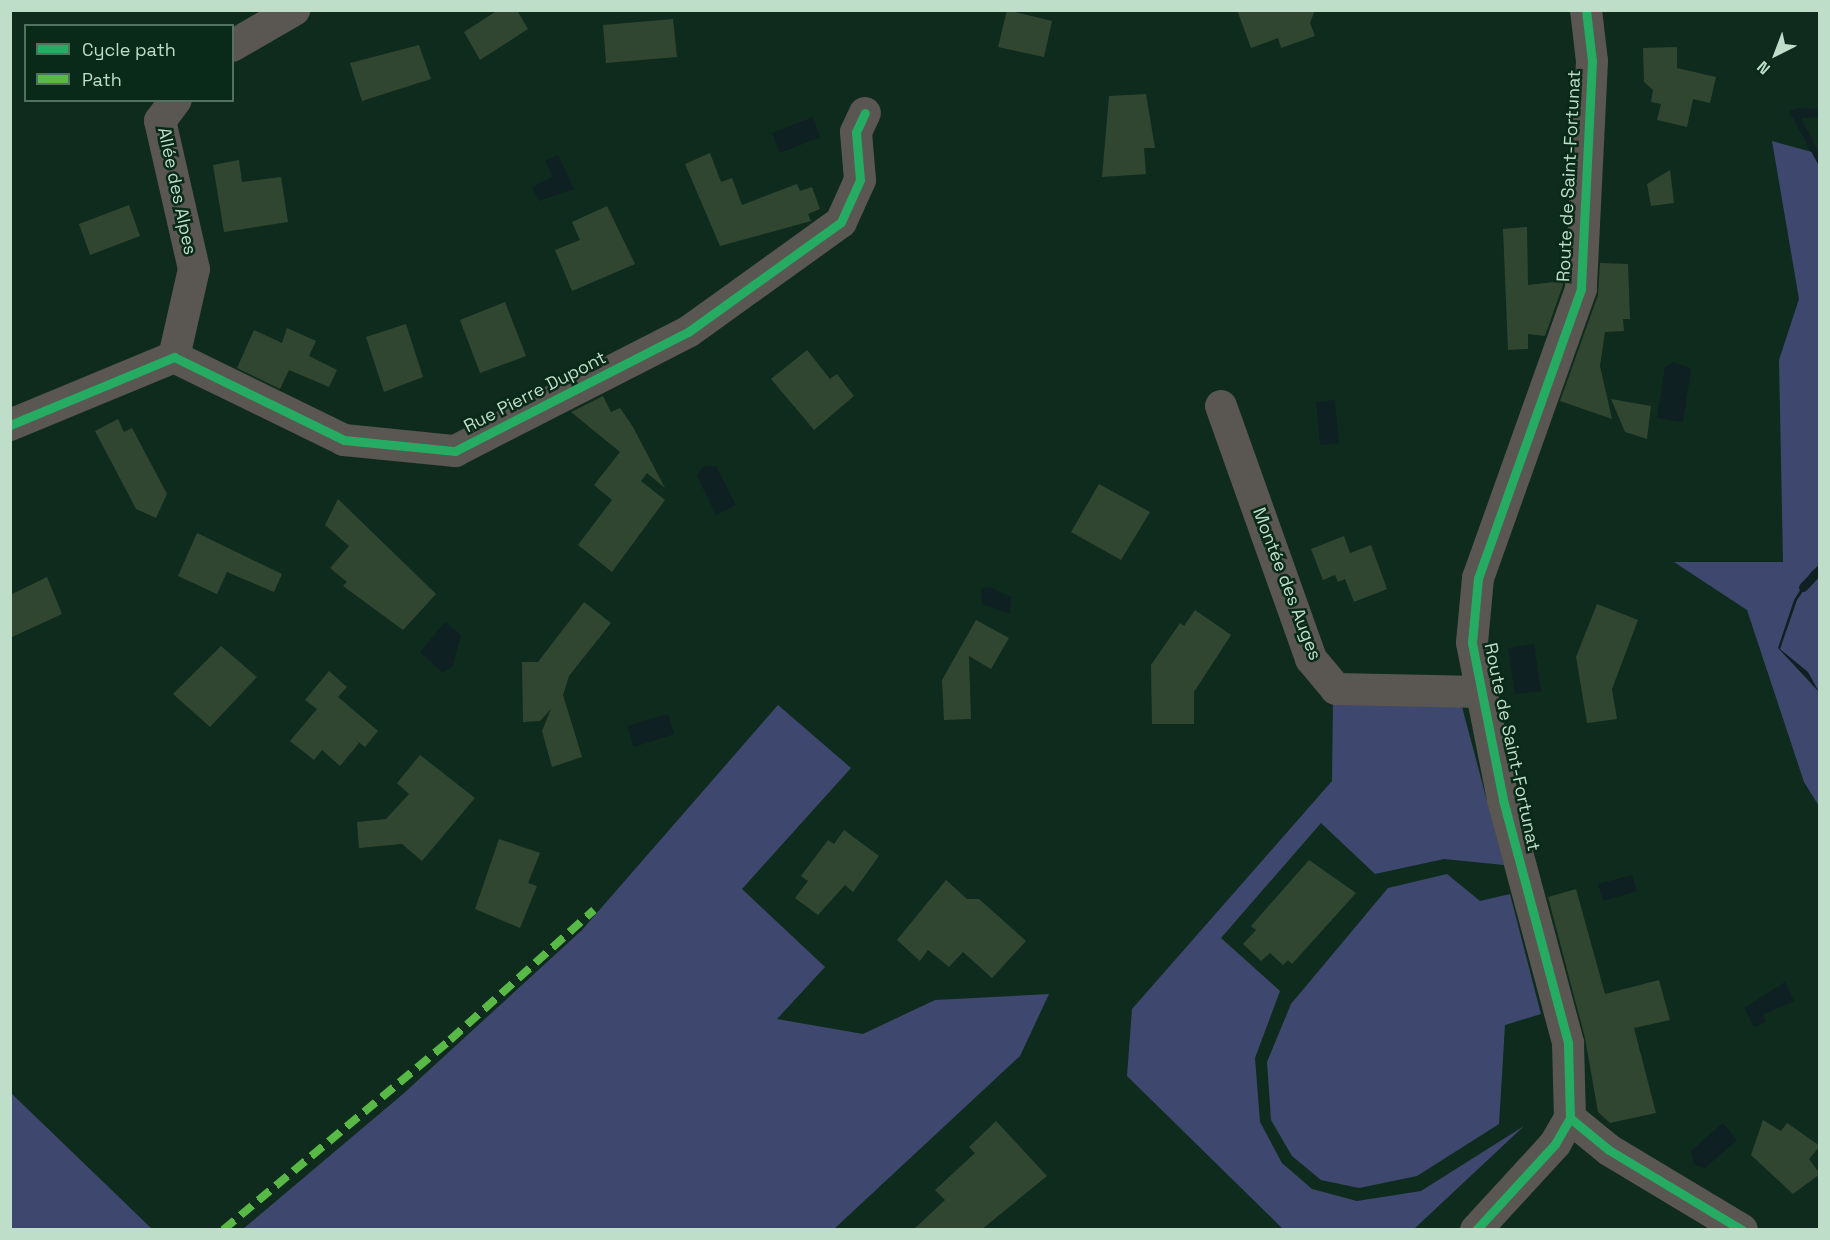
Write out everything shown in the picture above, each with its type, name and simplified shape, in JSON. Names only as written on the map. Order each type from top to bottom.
[{"type":"street","points":[[234,45],[294,10]]},
{"type":"street","name":"Route de Saint-Fortunat","points":[[1570,1118],[1568,1043],[1503,800],[1472,643],[1478,578],[1581,289],[1592,61],[1586,10]]},
{"type":"street","name":"Allée des Alpes","points":[[174,102],[160,121],[194,268],[174,357]]},
{"type":"street","name":"Rue Pierre Dupont","points":[[174,357],[344,440],[455,451],[688,332],[841,222],[860,180],[856,132],[865,113]]},
{"type":"street","points":[[10,425],[174,357]]},
{"type":"street","name":"Montée des Auges","points":[[1221,406],[1311,658],[1336,689],[1481,692]]},
{"type":"street","points":[[1476,1230],[1555,1144],[1570,1118],[1610,1150],[1742,1230]]},
{"type":"shaded area","points":[[1798,108],[1819,109],[1819,117],[1801,118],[1819,153],[1819,166],[1789,111]]},
{"type":"shaded area","points":[[813,117],[820,137],[780,153],[772,133]]},
{"type":"shaded area","points":[[1772,141],[1819,154],[1819,806],[1804,782],[1747,610],[1674,562],[1783,562],[1779,360],[1799,299]]},
{"type":"shaded area","points":[[558,155],[574,189],[539,201],[532,187],[553,177],[545,161]]},
{"type":"shaded area","points":[[1674,362],[1691,369],[1683,422],[1657,418],[1665,367]]},
{"type":"shaded area","points":[[1335,400],[1339,443],[1320,445],[1316,402]]},
{"type":"shaded area","points":[[704,466],[716,466],[736,505],[716,515],[697,476]]},
{"type":"shaded area","points":[[1819,568],[1797,600],[1780,649],[1808,672],[1819,692],[1778,648],[1794,600],[1812,571]]},
{"type":"shaded area","points":[[989,587],[1011,597],[1010,614],[982,604],[981,589]]},
{"type":"shaded area","points":[[445,622],[461,635],[452,668],[442,672],[420,652]]},
{"type":"shaded area","points":[[1534,644],[1541,691],[1515,694],[1508,648]]},
{"type":"shaded area","points":[[1333,699],[1461,703],[1504,865],[1444,859],[1375,874],[1321,823],[1221,938],[1280,991],[1255,1058],[1260,1122],[1282,1163],[1312,1189],[1357,1201],[1421,1191],[1524,1126],[1414,1229],[1283,1229],[1127,1076],[1132,1009],[1332,781]]},
{"type":"shaded area","points":[[778,705],[851,768],[742,889],[825,967],[777,1019],[863,1034],[935,1000],[1049,994],[1020,1056],[834,1229],[243,1229],[403,1094],[582,930]]},
{"type":"shaded area","points":[[668,714],[674,734],[634,747],[627,726]]},
{"type":"shaded area","points":[[1447,874],[1480,901],[1510,894],[1541,1014],[1505,1025],[1499,1124],[1417,1176],[1359,1188],[1321,1180],[1292,1156],[1271,1120],[1267,1062],[1291,1004],[1388,888]]},
{"type":"shaded area","points":[[1632,875],[1637,891],[1603,901],[1598,884]]},
{"type":"shaded area","points":[[1785,982],[1794,1001],[1763,1015],[1766,1022],[1754,1027],[1744,1008]]},
{"type":"shaded area","points":[[11,1093],[152,1229],[11,1229]]},
{"type":"shaded area","points":[[1723,1123],[1737,1140],[1705,1168],[1694,1165],[1691,1151]]},
{"type":"building","points":[[498,10],[517,10],[528,29],[480,60],[464,32]]},
{"type":"building","points":[[1007,10],[1052,21],[1044,57],[998,47]]},
{"type":"building","points":[[1237,10],[1315,10],[1310,23],[1315,36],[1281,48],[1278,38],[1251,48]]},
{"type":"building","points":[[673,19],[677,57],[606,63],[603,25]]},
{"type":"building","points":[[419,45],[431,79],[362,101],[350,63]]},
{"type":"building","points":[[1677,47],[1677,68],[1716,77],[1710,103],[1693,99],[1687,127],[1657,120],[1661,104],[1651,102],[1653,90],[1644,82],[1643,48]]},
{"type":"building","points":[[1146,94],[1155,148],[1144,148],[1146,174],[1102,177],[1109,96]]},
{"type":"building","points":[[710,153],[721,182],[732,178],[742,205],[797,184],[800,191],[812,187],[820,209],[808,214],[811,221],[720,246],[685,164]]},
{"type":"building","points":[[239,160],[242,182],[281,177],[288,222],[224,232],[213,165]]},
{"type":"building","points":[[1670,170],[1674,203],[1651,206],[1647,184]]},
{"type":"building","points":[[129,205],[140,236],[90,255],[79,224]]},
{"type":"building","points":[[607,206],[635,264],[572,291],[555,250],[580,240],[572,222]]},
{"type":"building","points":[[1527,227],[1528,285],[1563,281],[1563,285],[1545,336],[1528,334],[1528,349],[1508,350],[1503,229]]},
{"type":"building","points":[[1600,263],[1628,264],[1630,319],[1623,319],[1624,331],[1605,332],[1600,366],[1612,419],[1560,401],[1598,295]]},
{"type":"building","points":[[505,302],[526,356],[480,373],[460,320]]},
{"type":"building","points":[[406,324],[423,377],[384,392],[366,337]]},
{"type":"building","points":[[287,328],[316,341],[309,356],[337,370],[329,387],[289,370],[280,389],[237,368],[254,330],[282,343]]},
{"type":"building","points":[[807,350],[830,379],[837,374],[854,396],[814,430],[771,379]]},
{"type":"building","points":[[603,396],[611,412],[620,408],[633,427],[665,488],[647,473],[641,481],[665,500],[612,572],[578,545],[612,500],[594,485],[620,452],[571,412]]},
{"type":"building","points":[[1611,399],[1651,406],[1647,439],[1625,432]]},
{"type":"building","points":[[118,419],[124,432],[132,428],[167,494],[156,518],[136,509],[95,431]]},
{"type":"building","points":[[1099,484],[1150,512],[1121,560],[1071,532]]},
{"type":"building","points":[[338,499],[436,594],[403,630],[343,586],[347,582],[330,568],[349,546],[325,525]]},
{"type":"building","points":[[197,533],[282,574],[274,592],[227,572],[217,594],[178,576]]},
{"type":"building","points":[[1344,536],[1350,553],[1371,545],[1387,589],[1354,602],[1345,579],[1338,582],[1335,575],[1323,580],[1311,549]]},
{"type":"building","points":[[47,577],[62,614],[10,638],[10,595]]},
{"type":"building","points":[[584,602],[611,623],[569,676],[563,695],[582,757],[552,767],[542,731],[551,709],[540,721],[523,722],[522,662],[538,662]]},
{"type":"building","points":[[1597,604],[1638,620],[1612,689],[1617,719],[1587,723],[1576,657]]},
{"type":"building","points":[[1195,610],[1231,635],[1194,692],[1194,724],[1152,724],[1151,665],[1180,623],[1184,626]]},
{"type":"building","points":[[976,620],[1009,638],[991,669],[969,656],[971,719],[944,720],[942,680]]},
{"type":"building","points":[[221,646],[257,677],[210,727],[173,694]]},
{"type":"building","points":[[329,671],[347,687],[338,697],[378,731],[365,747],[353,738],[359,743],[340,766],[322,750],[314,760],[290,741],[317,709],[305,700]]},
{"type":"building","points":[[420,755],[475,798],[422,861],[402,844],[359,848],[357,822],[386,819],[409,794],[397,783]]},
{"type":"building","points":[[844,830],[879,856],[853,892],[845,885],[818,915],[795,898],[808,881],[801,876],[828,840],[834,844]]},
{"type":"building","points":[[499,839],[540,853],[528,883],[537,886],[520,928],[475,909]]},
{"type":"building","points":[[1309,860],[1356,893],[1292,964],[1288,960],[1283,965],[1270,953],[1261,961],[1243,944],[1256,930],[1251,926]]},
{"type":"building","points":[[946,880],[967,899],[979,899],[1026,941],[992,978],[963,952],[949,967],[928,950],[920,961],[897,940]]},
{"type":"building","points":[[1576,889],[1605,994],[1659,980],[1670,1020],[1634,1028],[1656,1113],[1610,1123],[1598,1112],[1585,1038],[1548,897]]},
{"type":"building","points":[[1763,1120],[1781,1131],[1787,1123],[1820,1146],[1809,1159],[1820,1174],[1793,1194],[1751,1155]]},
{"type":"building","points":[[996,1121],[1047,1176],[981,1230],[913,1230],[945,1200],[935,1190],[975,1153],[969,1147]]},
{"type":"waterway","points":[[1803,587],[1820,569]]},
{"type":"marked path","points":[[223,1230],[450,1040],[594,910]]},
{"type":"cycle path","points":[[1586,10],[1592,61],[1581,289],[1478,578],[1472,643],[1503,800],[1568,1043],[1570,1118],[1609,1150],[1742,1230]]},
{"type":"cycle path","points":[[10,425],[174,357],[344,440],[455,451],[688,332],[841,222],[860,180],[856,132],[865,113]]},
{"type":"cycle path","points":[[1476,1230],[1555,1144],[1570,1118]]}]
